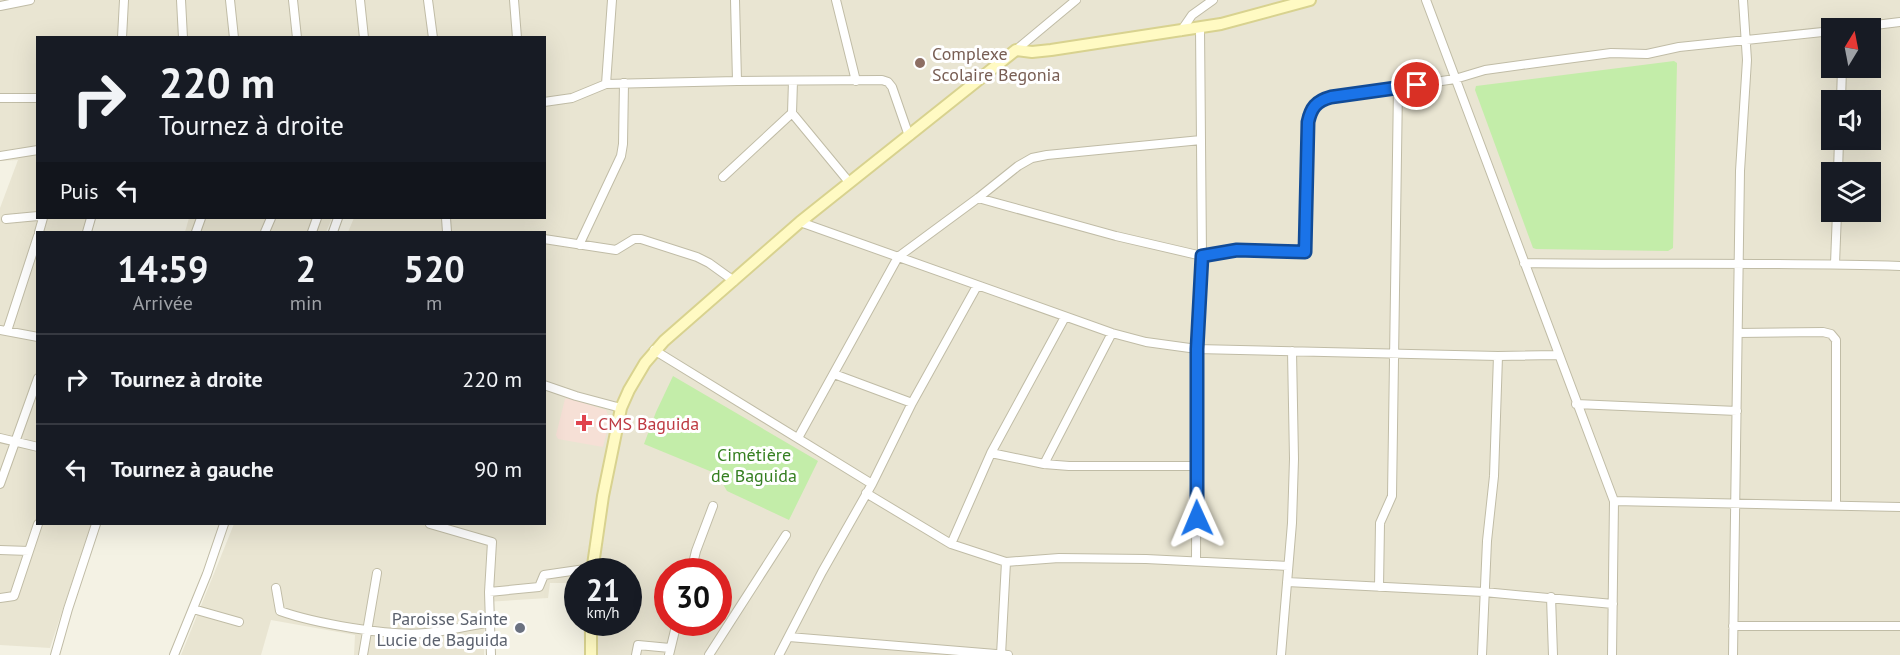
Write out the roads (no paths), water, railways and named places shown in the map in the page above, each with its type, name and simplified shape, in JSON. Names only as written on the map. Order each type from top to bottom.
[{"type":"street","points":[[0,6],[30,0]]},
{"type":"street","points":[[122,36],[124,0]]},
{"type":"street","points":[[181,0],[183,36]]},
{"type":"street","points":[[230,0],[234,36]]},
{"type":"street","points":[[293,0],[297,36]]},
{"type":"street","points":[[360,0],[364,36]]},
{"type":"street","points":[[428,0],[433,36]]},
{"type":"street","points":[[514,0],[517,36]]},
{"type":"street","points":[[606,84],[612,0]]},
{"type":"street","points":[[735,0],[737,81]]},
{"type":"street","points":[[836,0],[856,81]]},
{"type":"street","points":[[593,558],[621,408],[629,390],[654,350],[800,222],[1076,0]]},
{"type":"street","points":[[1181,31],[1192,15],[1213,0]]},
{"type":"street","points":[[1271,0],[1278,9]]},
{"type":"street","points":[[1016,50],[1032,52],[1051,50],[1200,28],[1310,0]]},
{"type":"street","points":[[1426,0],[1614,501],[1612,655]]},
{"type":"street","points":[[1733,655],[1740,171],[1747,40],[1743,0]]},
{"type":"street","points":[[1881,24],[1900,22]]},
{"type":"street","points":[[1196,561],[1197,349],[1202,256],[1200,28]]},
{"type":"street","points":[[978,198],[1116,236],[1202,256],[1237,250],[1305,252],[1308,122],[1313,106],[1322,99],[1455,79],[1485,70],[1572,58],[1611,54],[1647,54],[1679,47],[1821,32]]},
{"type":"street","points":[[546,102],[572,98],[606,84],[737,81],[888,82],[892,87],[909,136]]},
{"type":"street","points":[[793,81],[792,113],[849,182]]},
{"type":"street","points":[[579,245],[621,156],[624,83]]},
{"type":"street","points":[[1378,587],[1380,523],[1392,496],[1398,87]]},
{"type":"street","points":[[0,98],[36,99]]},
{"type":"street","points":[[723,177],[792,113]]},
{"type":"street","points":[[798,438],[898,257],[1018,166],[1032,158],[1047,154],[1201,140]]},
{"type":"street","points":[[0,156],[36,150]]},
{"type":"street","points":[[6,219],[36,216]]},
{"type":"street","points":[[800,222],[1065,317],[1112,333],[1154,343],[1197,349],[1498,356],[1558,355]]},
{"type":"street","points":[[1835,264],[1837,222]]},
{"type":"street","points":[[546,239],[616,250],[634,239],[641,239],[697,257],[734,281]]},
{"type":"street","points":[[36,240],[4,331],[36,337]]},
{"type":"street","points":[[1524,263],[1900,266]]},
{"type":"street","points":[[779,655],[976,286]]},
{"type":"street","points":[[951,544],[991,453],[1065,317]]},
{"type":"street","points":[[1738,333],[1823,332],[1831,334],[1836,340],[1836,506]]},
{"type":"street","points":[[1044,464],[1112,333]]},
{"type":"street","points":[[654,350],[872,484]]},
{"type":"street","points":[[1281,655],[1294,459],[1292,351]]},
{"type":"street","points":[[1482,655],[1484,592],[1494,476],[1498,356]]},
{"type":"street","points":[[834,374],[912,404]]},
{"type":"street","points":[[0,484],[36,383]]},
{"type":"street","points":[[546,386],[621,408]]},
{"type":"street","points":[[1576,404],[1737,411]]},
{"type":"street","points":[[0,438],[36,446]]},
{"type":"street","points":[[991,453],[1044,464],[1196,466]]},
{"type":"street","points":[[866,493],[951,544],[1006,562],[1059,558],[1288,566]]},
{"type":"street","points":[[1614,501],[1900,507]]},
{"type":"street","points":[[694,558],[713,506]]},
{"type":"street","points":[[0,598],[14,596],[38,525]]},
{"type":"street","points":[[55,655],[96,525]]},
{"type":"street","points":[[174,655],[224,525]]},
{"type":"street","points":[[432,525],[453,527],[492,542],[489,592],[491,655]]},
{"type":"street","points":[[709,655],[786,535]]},
{"type":"street","points":[[0,550],[29,551]]},
{"type":"street","points":[[1001,655],[1006,562]]},
{"type":"street","points":[[363,655],[377,573]]},
{"type":"street","points":[[489,592],[539,587],[544,575],[564,573]]},
{"type":"street","points":[[1287,582],[1484,592],[1613,604]]},
{"type":"street","points":[[276,588],[280,611],[303,618],[368,629],[426,633],[490,622]]},
{"type":"street","points":[[1551,597],[1553,655]]},
{"type":"street","points":[[193,609],[240,622]]},
{"type":"street","points":[[1733,626],[1900,626]]},
{"type":"street","points":[[591,636],[591,655]]},
{"type":"street","points":[[636,655],[638,645],[670,652],[674,636]]},
{"type":"street","points":[[789,637],[1008,655]]},
{"type":"place","name":"Complexe Scolaire Begonia","points":[[920,63]]},
{"type":"place","name":"CMS Baguida","points":[[584,423]]},
{"type":"place","name":"Paroisse Sainte Lucie de Baguida","points":[[520,628]]},
{"type":"park label","name":"Cimétière de Baguida","points":[[754,464]]}]
